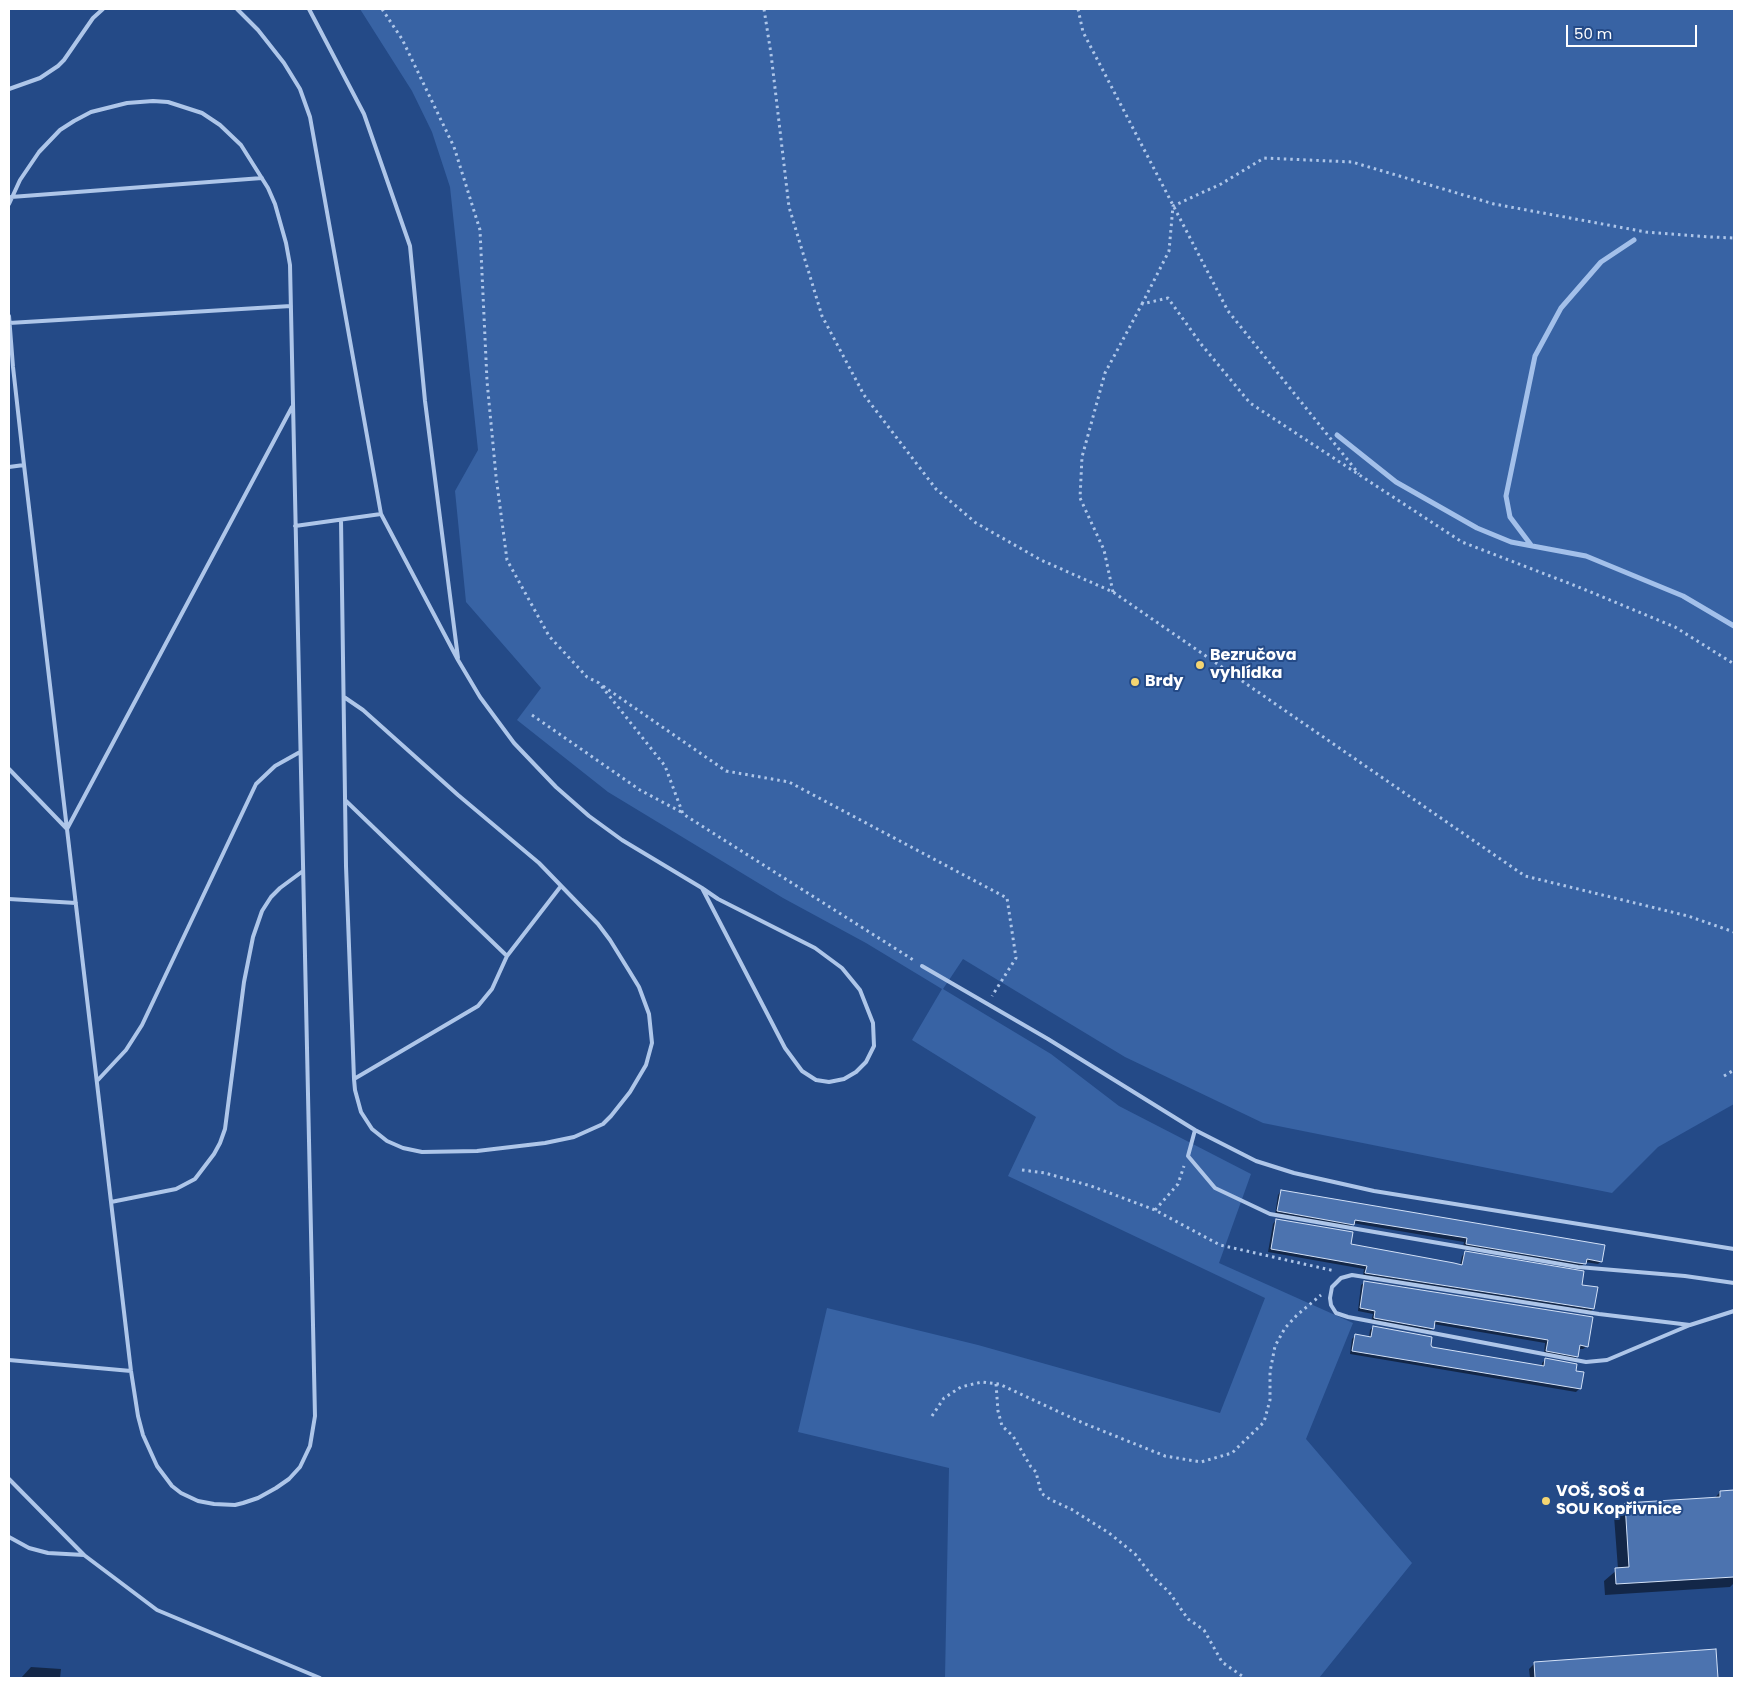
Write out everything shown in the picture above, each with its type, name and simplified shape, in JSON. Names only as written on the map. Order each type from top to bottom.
[{"type":"lane","points":[[9,88],[40,78],[58,66],[93,18],[103,9]]},
{"type":"lane","points":[[237,9],[258,30],[284,63],[300,88],[310,117],[381,514],[458,660],[480,697],[528,758],[556,787],[589,816],[622,840],[702,888],[728,905],[815,948],[847,972],[867,1004],[872,1017],[874,1033],[874,1046],[866,1062],[856,1072],[844,1079],[830,1082],[816,1080],[802,1071],[785,1048],[702,888]]},
{"type":"lane","points":[[309,9],[364,114],[410,246],[426,401],[458,660]]},
{"type":"lane","points":[[9,204],[28,166],[60,130],[74,121],[108,107],[139,101],[168,102],[194,109],[210,118],[241,145],[262,178],[275,204],[284,232],[290,266],[315,1416],[312,1438],[300,1467],[289,1479],[258,1498],[235,1505],[214,1504],[190,1498],[172,1486],[150,1453],[142,1435],[138,1416],[131,1372],[24,465],[9,316]]},
{"type":"lane","points":[[11,197],[262,178]]},
{"type":"lane","points":[[9,323],[290,306]]},
{"type":"lane","points":[[67,829],[293,405]]},
{"type":"lane","points":[[9,467],[24,465]]},
{"type":"lane","points":[[295,526],[381,514]]},
{"type":"lane","points":[[341,520],[345,800],[354,1078],[361,1112],[372,1129],[387,1141],[415,1151],[452,1153],[545,1143],[586,1133],[603,1124],[630,1092],[646,1065],[652,1042],[650,1014],[639,988],[610,940],[598,924],[539,863],[458,795],[364,710],[344,697]]},
{"type":"lane","points":[[97,1081],[126,1050],[142,1026],[256,784],[275,766],[300,752]]},
{"type":"lane","points":[[9,769],[67,829]]},
{"type":"lane","points":[[345,800],[507,956]]},
{"type":"lane","points":[[111,1202],[176,1190],[195,1179],[214,1154],[225,1129],[244,982],[253,937],[262,911],[271,897],[303,871]]},
{"type":"lane","points":[[354,1078],[478,1006],[492,989],[507,956],[561,886]]},
{"type":"lane","points":[[9,899],[76,903]]},
{"type":"lane","points":[[922,966],[1048,1039],[1195,1130],[1256,1161],[1294,1173],[1374,1191],[1734,1249]]},
{"type":"lane","points":[[1195,1130],[1188,1156],[1216,1188],[1270,1214],[1578,1268],[1685,1276],[1734,1283]]},
{"type":"lane","points":[[1690,1325],[1600,1314],[1352,1275],[1341,1278],[1332,1287],[1330,1298],[1331,1305],[1336,1313],[1348,1317],[1586,1362],[1607,1360],[1690,1325],[1734,1311]]},
{"type":"lane","points":[[9,1360],[131,1372]]},
{"type":"lane","points":[[9,1479],[84,1555],[157,1610],[320,1678]]},
{"type":"lane","points":[[9,1537],[29,1548],[48,1553],[84,1555]]},
{"type":"path","points":[[382,9],[402,39],[454,147],[480,230],[488,391],[496,476],[507,560],[549,636],[587,677],[599,683],[726,771],[789,782],[1007,898],[1016,958],[987,1004]]},
{"type":"path","points":[[764,9],[789,207],[822,316],[864,395],[936,489],[976,523],[1041,560],[1113,592],[1525,876],[1688,916],[1734,932]]},
{"type":"path","points":[[1078,9],[1083,32],[1228,312],[1361,476]]},
{"type":"path","points":[[1173,206],[1221,184],[1264,158],[1352,162],[1494,204],[1646,232],[1734,238]]},
{"type":"path","points":[[1113,592],[1104,550],[1080,498],[1082,457],[1105,373],[1169,251],[1173,206]]},
{"type":"path","points":[[1142,304],[1168,298],[1201,344],[1250,403],[1462,542],[1675,627],[1734,664]]},
{"type":"path","points":[[599,683],[665,766],[683,814]]},
{"type":"path","points":[[532,714],[640,790],[683,814],[922,966]]},
{"type":"path","points":[[1724,1076],[1734,1070]]},
{"type":"path","points":[[1155,1210],[1178,1184],[1188,1156]]},
{"type":"path","points":[[1022,1170],[1045,1172],[1091,1186],[1155,1210],[1220,1245],[1352,1275]]},
{"type":"path","points":[[932,1416],[944,1398],[961,1387],[982,1382],[996,1384],[1083,1423],[1165,1456],[1201,1462],[1232,1453],[1264,1422],[1270,1400],[1270,1372],[1275,1346],[1285,1328],[1297,1315],[1332,1287]]},
{"type":"path","points":[[996,1384],[998,1411],[1002,1426],[1013,1436],[1031,1467],[1036,1472],[1041,1493],[1109,1533],[1135,1554],[1168,1592],[1188,1619],[1204,1630],[1222,1662],[1245,1678]]},
{"type":"shaded area","points":[[360,9],[1734,9],[1734,1104],[1658,1147],[1612,1193],[1263,1123],[1125,1057],[963,959],[943,989],[1051,1054],[1119,1106],[1251,1174],[1219,1263],[1353,1323],[1306,1439],[1412,1563],[1319,1678],[945,1678],[949,1468],[798,1432],[827,1308],[978,1345],[1220,1413],[1265,1298],[1008,1176],[1036,1117],[912,1040],[942,989],[866,943],[783,898],[608,792],[517,720],[541,688],[466,602],[455,491],[478,450],[450,187],[432,132],[412,91]]},
{"type":"building","points":[[1281,1190],[1605,1245],[1602,1262],[1587,1259],[1586,1264],[1578,1263],[1466,1244],[1467,1238],[1355,1220],[1354,1225],[1277,1211]]},
{"type":"building","points":[[1276,1219],[1353,1232],[1351,1244],[1462,1265],[1465,1251],[1584,1271],[1582,1285],[1598,1287],[1594,1309],[1365,1273],[1367,1266],[1271,1249]]},
{"type":"building","points":[[1364,1281],[1593,1317],[1588,1347],[1580,1345],[1578,1357],[1546,1351],[1548,1340],[1435,1321],[1434,1329],[1374,1318],[1375,1311],[1360,1308]]},
{"type":"building","points":[[1373,1326],[1432,1337],[1432,1347],[1544,1366],[1545,1358],[1577,1364],[1576,1371],[1584,1372],[1581,1389],[1352,1351],[1355,1334],[1371,1337]]},
{"type":"building","points":[[1734,1490],[1734,1577],[1616,1584],[1615,1568],[1629,1567],[1625,1503],[1720,1497],[1720,1491]]},
{"type":"building","points":[[1716,1649],[1718,1678],[1535,1678],[1534,1662]]},
{"type":"waterway","points":[[1531,545],[1510,517],[1506,496],[1535,356],[1561,308],[1601,262],[1634,240]]},
{"type":"waterway","points":[[1337,435],[1396,482],[1477,528],[1511,542],[1586,556],[1683,596],[1734,626]]},
{"type":"place","name":"Bezručova vyhlídka","points":[[1200,665]]},
{"type":"place","name":"Brdy","points":[[1135,682]]},
{"type":"place","name":"VOŠ, SOŠ a SOU Kopřivnice","points":[[1546,1501]]}]
